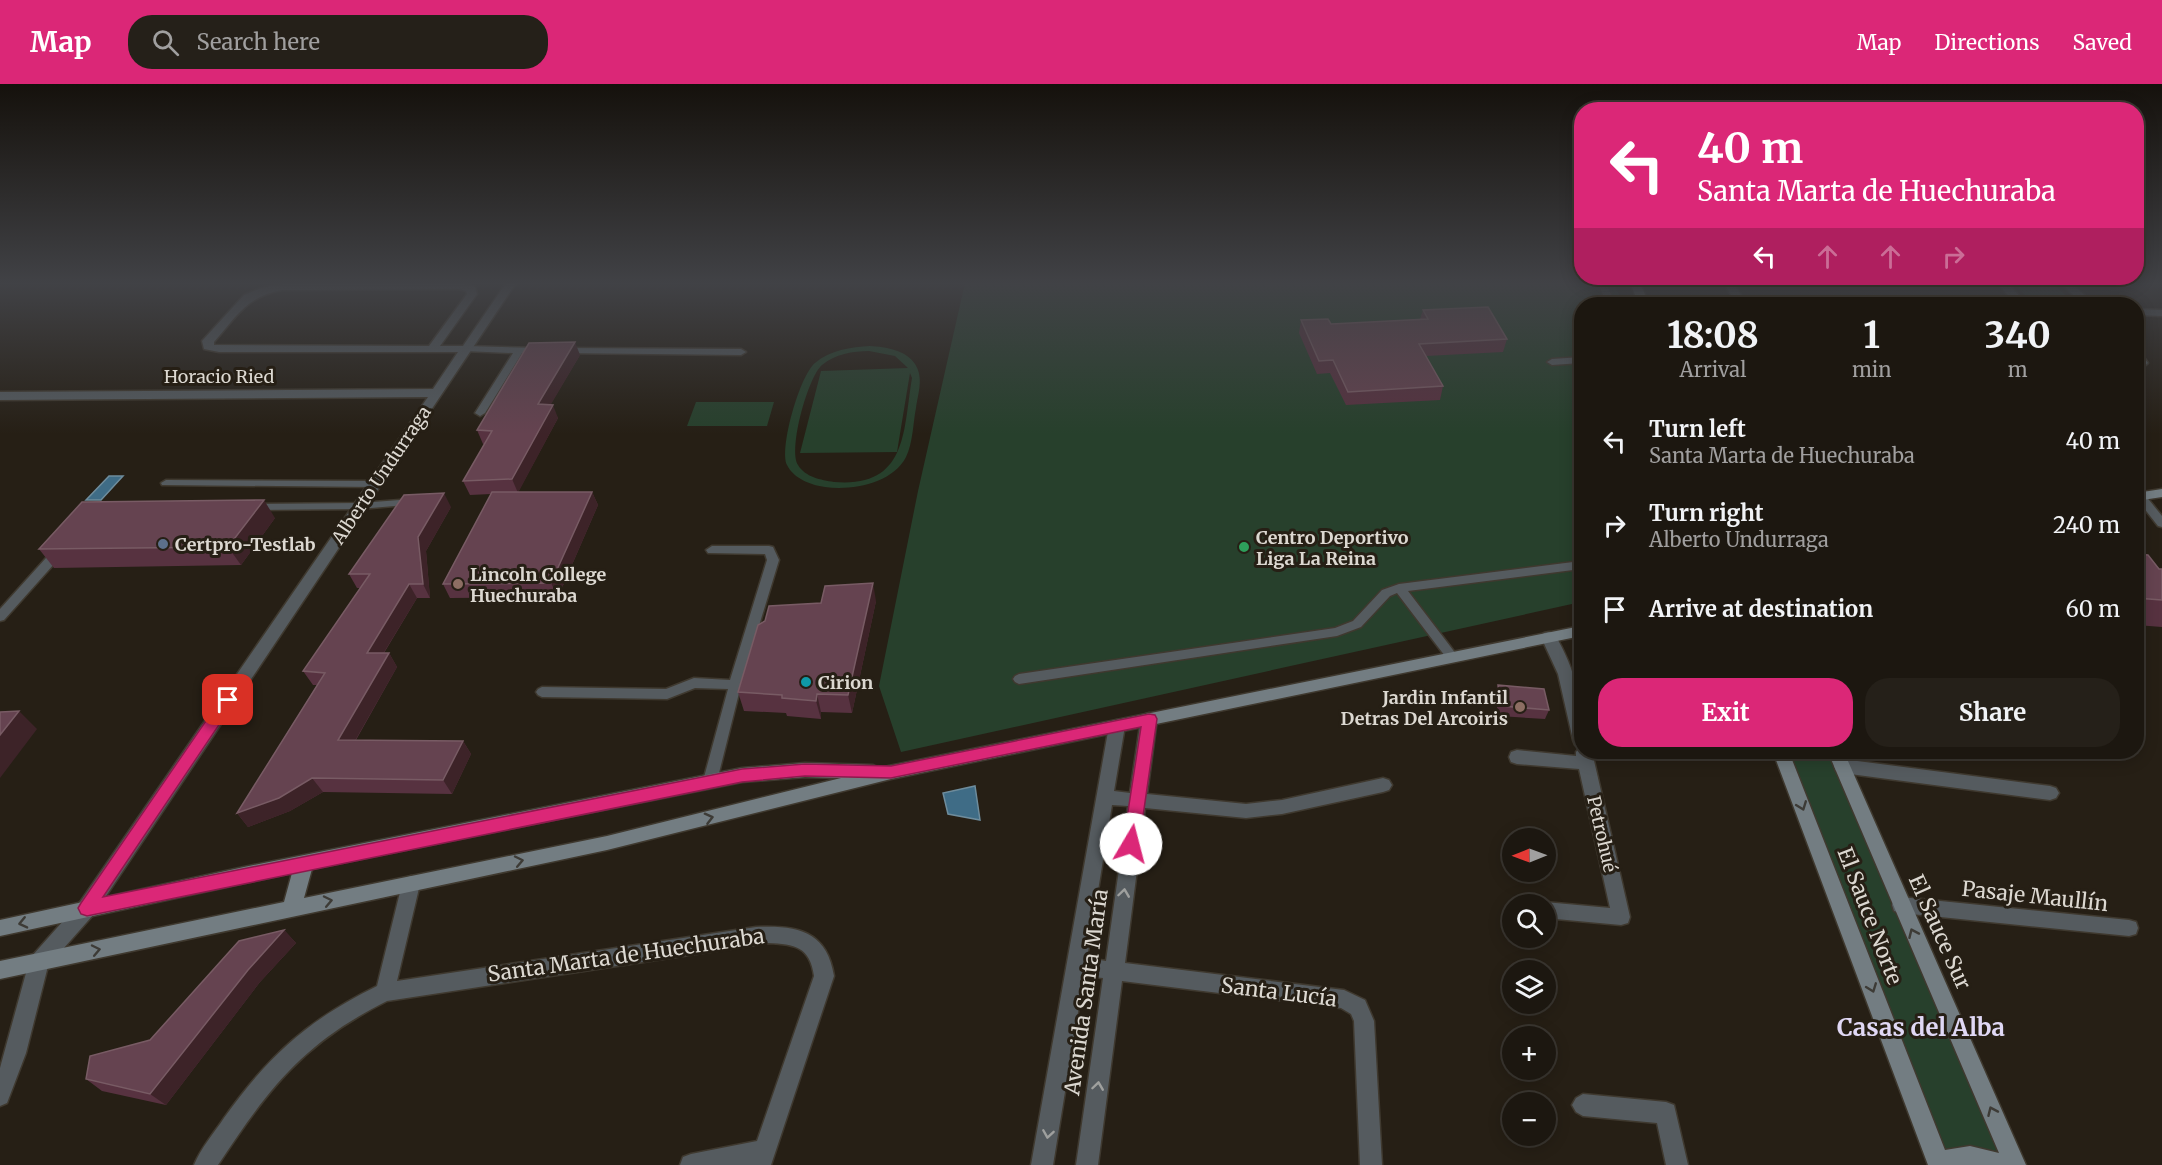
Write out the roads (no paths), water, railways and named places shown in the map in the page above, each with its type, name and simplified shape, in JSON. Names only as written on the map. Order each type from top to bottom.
[{"type":"street","points":[[215,333],[208,341],[208,347],[219,349],[467,350]]},
{"type":"street","points":[[432,349],[443,333]]},
{"type":"street","name":"Alberto Undurraga","points":[[0,1096],[16,1053],[39,962],[87,908],[478,333]]},
{"type":"street","name":"Horacio Ried","points":[[0,396],[438,393]]},
{"type":"street","points":[[2144,497],[2161,493]]},
{"type":"street","points":[[0,970],[607,843],[891,772],[1574,633]]},
{"type":"street","points":[[1549,638],[1566,674],[1574,709]]},
{"type":"street","name":"Avenida Santa María","points":[[1087,1165],[1149,719]]},
{"type":"street","name":"Avenida Santa María","points":[[1042,1165],[1117,726]]},
{"type":"street","points":[[1517,757],[1574,757]]},
{"type":"street","name":"Petrohué","points":[[1556,911],[1621,917],[1585,759]]},
{"type":"street","name":"El Sauce Norte","points":[[1784,759],[1939,1164]]},
{"type":"street","points":[[1839,759],[2049,793]]},
{"type":"street","name":"El Sauce Sur","points":[[1839,759],[2015,1165]]},
{"type":"street","points":[[0,928],[87,908],[710,781],[767,772],[805,770],[891,772]]},
{"type":"street","points":[[1104,797],[1229,811],[1264,810],[1383,785]]},
{"type":"street","points":[[292,908],[303,864]]},
{"type":"street","points":[[385,992],[411,884]]},
{"type":"street","name":"Pasaje Maullín","points":[[1901,904],[2129,928]]},
{"type":"street","name":"Santa Marta de Huechuraba","points":[[205,1165],[250,1098],[293,1050],[340,1014],[385,992],[756,935],[777,934],[800,939],[811,945],[819,953],[824,964],[824,976],[762,1157]]},
{"type":"street","name":"Santa Lucía","points":[[1076,966],[1344,999],[1358,1007],[1364,1021],[1371,1165]]},
{"type":"street","points":[[1583,1105],[1666,1113],[1677,1165]]},
{"type":"street","points":[[1939,1164],[1949,1158],[1962,1156],[1976,1157],[2001,1165]]},
{"type":"street","points":[[691,1165],[762,1157]]},
{"type":"lane","points":[[467,350],[741,352]]},
{"type":"lane","points":[[480,412],[519,351]]},
{"type":"lane","points":[[1552,362],[1574,360]]},
{"type":"lane","points":[[166,483],[376,483]]},
{"type":"lane","points":[[242,507],[360,506],[420,502]]},
{"type":"lane","points":[[2144,504],[2162,523]]},
{"type":"lane","points":[[0,617],[69,541]]},
{"type":"lane","points":[[710,781],[735,684],[773,560],[769,550],[712,550]]},
{"type":"lane","points":[[1019,679],[1337,632],[1357,624],[1367,616],[1386,593],[1399,588],[1574,566]]},
{"type":"lane","points":[[1399,588],[1452,657]]},
{"type":"lane","points":[[542,692],[667,694],[693,683],[735,684]]},
{"type":"water","points":[[109,476],[123,476],[101,500],[86,500]]},
{"type":"water","points":[[975,786],[980,820],[948,814],[943,793]]},
{"type":"place","name":"Certpro-Testlab","points":[[163,544]]},
{"type":"place","name":"Centro Deportivo Liga La Reina","points":[[1244,547]]},
{"type":"place","name":"Lincoln College Huechuraba","points":[[458,584]]},
{"type":"place","name":"Cirion","points":[[806,682]]},
{"type":"place","name":"Jardin Infantil Detras Del Arcoiris","points":[[1520,707]]},
{"type":"district","name":"Casas del Alba","points":[[1921,1027]]}]
